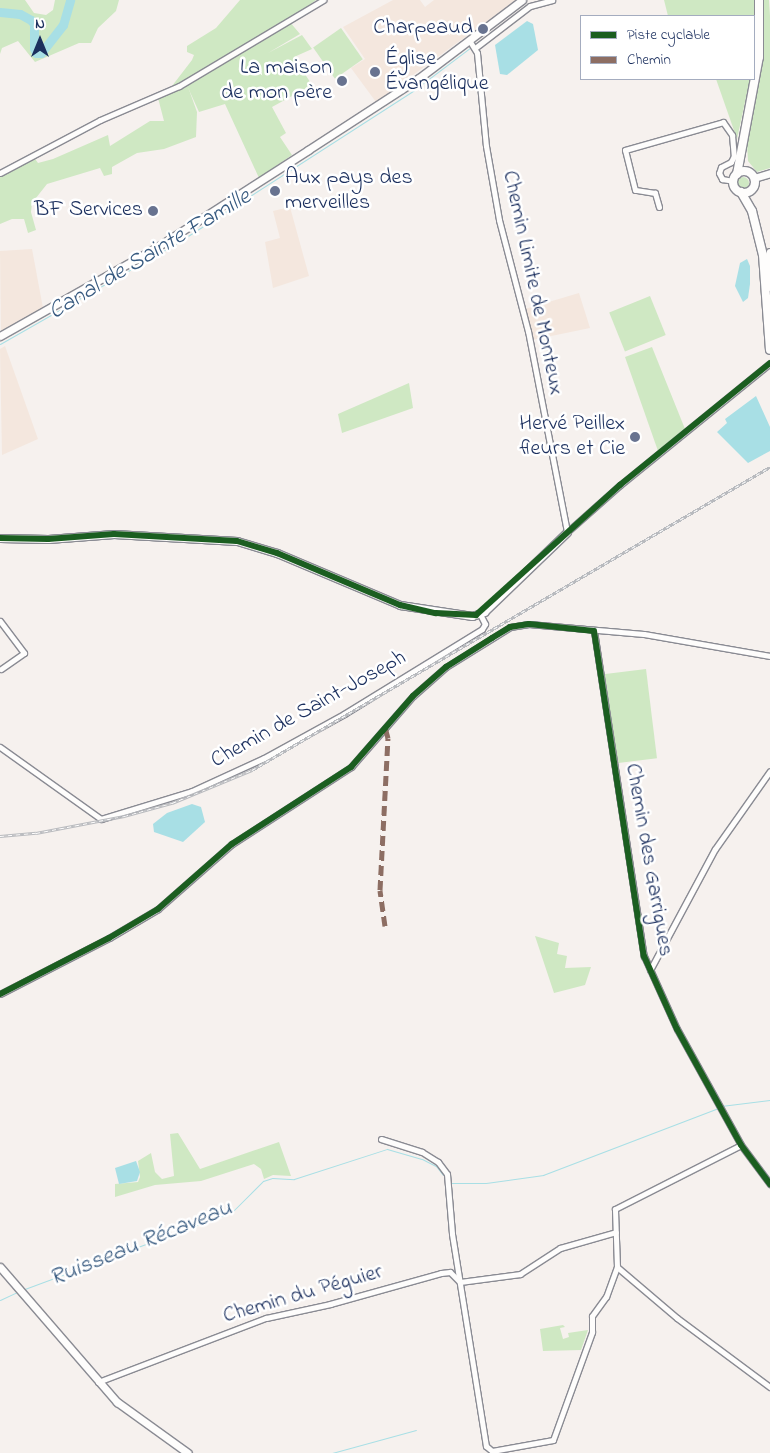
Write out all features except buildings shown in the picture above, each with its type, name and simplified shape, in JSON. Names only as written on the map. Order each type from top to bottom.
[{"type":"main road","points":[[755,79],[760,50],[759,0]]},
{"type":"main road","points":[[752,211],[740,192],[735,177],[743,150],[755,80]]},
{"type":"main road","points":[[743,150],[751,175],[752,211],[764,255],[770,350]]},
{"type":"main road","points":[[735,177],[751,175]]},
{"type":"main road","points":[[740,192],[752,189]]},
{"type":"street","points":[[0,173],[100,120],[179,86],[323,0]]},
{"type":"street","points":[[0,336],[158,247],[380,104],[522,0]]},
{"type":"street","points":[[475,48],[530,6],[552,0]]},
{"type":"street","name":"Chemin Limite de Monteux","points":[[469,40],[475,48],[499,220],[527,325],[567,532]]},
{"type":"street","points":[[659,207],[655,193],[635,190],[626,150],[723,122],[732,134],[734,156],[719,173],[722,179],[735,177]]},
{"type":"street","points":[[751,175],[770,173]]},
{"type":"street","points":[[768,295],[770,252]]},
{"type":"street","points":[[0,538],[48,539],[114,534],[237,541],[277,553],[400,605],[444,614],[480,614],[620,485],[770,363]]},
{"type":"street","name":"Chemin de Saint-Joseph","points":[[0,747],[101,819],[192,791],[264,758],[344,714],[482,629],[485,624],[480,614]]},
{"type":"street","points":[[0,621],[24,653],[1,669]]},
{"type":"street","points":[[0,994],[109,938],[158,909],[232,844],[351,767],[413,696],[446,666],[519,625],[644,634],[770,656]]},
{"type":"street","name":"Chemin des Garrigues","points":[[594,631],[644,956],[676,1029],[741,1145],[770,1184]]},
{"type":"street","points":[[650,970],[715,849],[770,772]]},
{"type":"street","points":[[380,1139],[422,1152],[438,1162],[447,1174],[460,1282],[486,1446],[492,1452],[553,1440],[592,1332],[592,1316],[606,1297],[617,1267],[614,1214],[618,1206],[741,1145]]},
{"type":"street","name":"Chemin du Péguier","points":[[97,1383],[266,1318],[330,1304],[441,1273],[450,1272],[460,1282],[520,1274],[560,1248],[616,1232]]},
{"type":"street","points":[[0,1267],[97,1383],[142,1423],[188,1453]]},
{"type":"street","points":[[617,1267],[677,1318],[770,1387]]},
{"type":"shaded area","points":[[393,0],[420,0],[425,7],[434,0],[516,0],[376,102],[351,68],[365,59],[343,27]]},
{"type":"shaded area","points":[[290,207],[309,276],[273,288],[265,242],[280,238],[273,211]]},
{"type":"shaded area","points":[[32,249],[43,308],[1,332],[0,251]]},
{"type":"shaded area","points":[[579,293],[590,328],[532,340],[525,309]]},
{"type":"shaded area","points":[[5,346],[38,439],[2,455],[0,349]]},
{"type":"green space","points":[[0,0],[25,0],[34,13],[46,15],[53,10],[55,0],[119,0],[116,11],[98,28],[91,43],[79,43],[35,62],[18,41],[2,48],[0,54]]},
{"type":"green space","points":[[240,0],[316,0],[289,21],[300,34],[268,53],[302,35],[312,49],[294,57],[312,85],[272,107],[286,133],[280,137],[292,155],[259,178],[225,104],[199,112],[185,81],[172,86],[194,55],[187,52],[187,46],[216,28]]},
{"type":"green space","points":[[664,0],[755,0],[755,15],[668,15]]},
{"type":"green space","points":[[763,0],[769,0],[770,16],[770,168],[757,172],[748,161],[747,144],[763,58]]},
{"type":"green space","points":[[341,28],[363,59],[335,79],[313,48]]},
{"type":"green space","points":[[716,80],[750,80],[737,139]]},
{"type":"green space","points":[[187,84],[197,112],[196,137],[164,149],[137,153],[112,167],[112,174],[104,176],[100,168],[47,184],[32,203],[31,212],[36,230],[28,233],[24,219],[12,219],[0,224],[0,175],[33,156],[38,163],[53,159],[108,135],[110,146],[150,121],[164,121],[158,98]]},
{"type":"green space","points":[[741,177],[745,177],[749,183],[745,189],[741,189],[737,185],[737,181]]},
{"type":"green space","points":[[650,296],[666,335],[625,351],[609,312]]},
{"type":"green space","points":[[652,347],[685,429],[658,451],[625,357]]},
{"type":"green space","points":[[409,383],[413,408],[342,433],[338,414]]},
{"type":"green space","points":[[646,669],[657,758],[614,764],[603,674]]},
{"type":"green space","points":[[535,936],[559,943],[557,954],[567,956],[565,968],[591,967],[585,985],[554,993]]},
{"type":"green space","points":[[178,1133],[200,1169],[279,1142],[291,1176],[273,1175],[264,1179],[261,1169],[254,1164],[201,1181],[155,1185],[115,1197],[115,1184],[138,1182],[140,1177],[138,1161],[151,1153],[155,1172],[162,1179],[174,1176],[170,1134]]},
{"type":"green space","points":[[563,1325],[565,1327],[560,1328],[563,1339],[569,1337],[568,1333],[588,1330],[581,1350],[543,1351],[540,1329]]},
{"type":"water","points":[[527,21],[533,24],[538,50],[507,75],[500,74],[495,45]]},
{"type":"water","points":[[747,259],[750,266],[750,284],[748,298],[743,302],[735,286],[740,263]]},
{"type":"water","points":[[756,396],[770,427],[770,451],[748,463],[717,432],[727,423],[725,419]]},
{"type":"water","points":[[192,804],[201,807],[205,822],[183,842],[154,832],[153,824],[167,813]]},
{"type":"water","points":[[136,1161],[140,1172],[137,1181],[119,1184],[115,1168]]},
{"type":"waterway","points":[[0,12],[20,14],[31,20],[34,24],[34,48],[36,53],[41,53],[63,25],[70,0]]},
{"type":"waterway","name":"Canal de Sainte Famille","points":[[486,37],[528,4]]},
{"type":"waterway","name":"Canal de Sainte Famille","points":[[0,344],[177,243],[414,90],[470,48]]},
{"type":"waterway","points":[[44,307],[71,292]]},
{"type":"waterway","name":"Ruisseau Récaveau","points":[[721,1106],[770,1100]]},
{"type":"waterway","name":"Ruisseau Récaveau","points":[[451,1183],[486,1183],[543,1175],[718,1108]]},
{"type":"waterway","name":"Ruisseau Récaveau","points":[[22,1290],[232,1212],[263,1181],[272,1178],[294,1179],[387,1149],[422,1159],[436,1166],[443,1175]]},
{"type":"waterway","name":"Ruisseau Récaveau","points":[[0,1300],[19,1291]]},
{"type":"waterway","points":[[332,1453],[416,1430]]},
{"type":"railway","points":[[0,836],[36,833],[124,816],[172,803],[252,770],[770,467]]},
{"type":"marked path","points":[[385,727],[388,738],[380,890],[385,926]]},
{"type":"cycle path","points":[[0,538],[48,539],[114,534],[237,541],[277,553],[400,605],[436,613],[476,615],[620,485],[770,363]]},
{"type":"cycle path","points":[[0,994],[109,938],[158,909],[232,844],[351,767],[413,696],[446,667],[492,638],[510,627],[529,624],[594,631],[644,956],[677,1029],[741,1145],[770,1184]]},
{"type":"place","name":"Charpeaud","points":[[483,29]]},
{"type":"place","name":"Église Évangélique","points":[[375,72]]},
{"type":"place","name":"La maison de mon père","points":[[342,81]]},
{"type":"place","name":"Aux pays des merveilles","points":[[275,191]]},
{"type":"place","name":"BF Services","points":[[153,211]]},
{"type":"place","name":"Hervé Peillex fleurs et Cie","points":[[635,437]]}]
